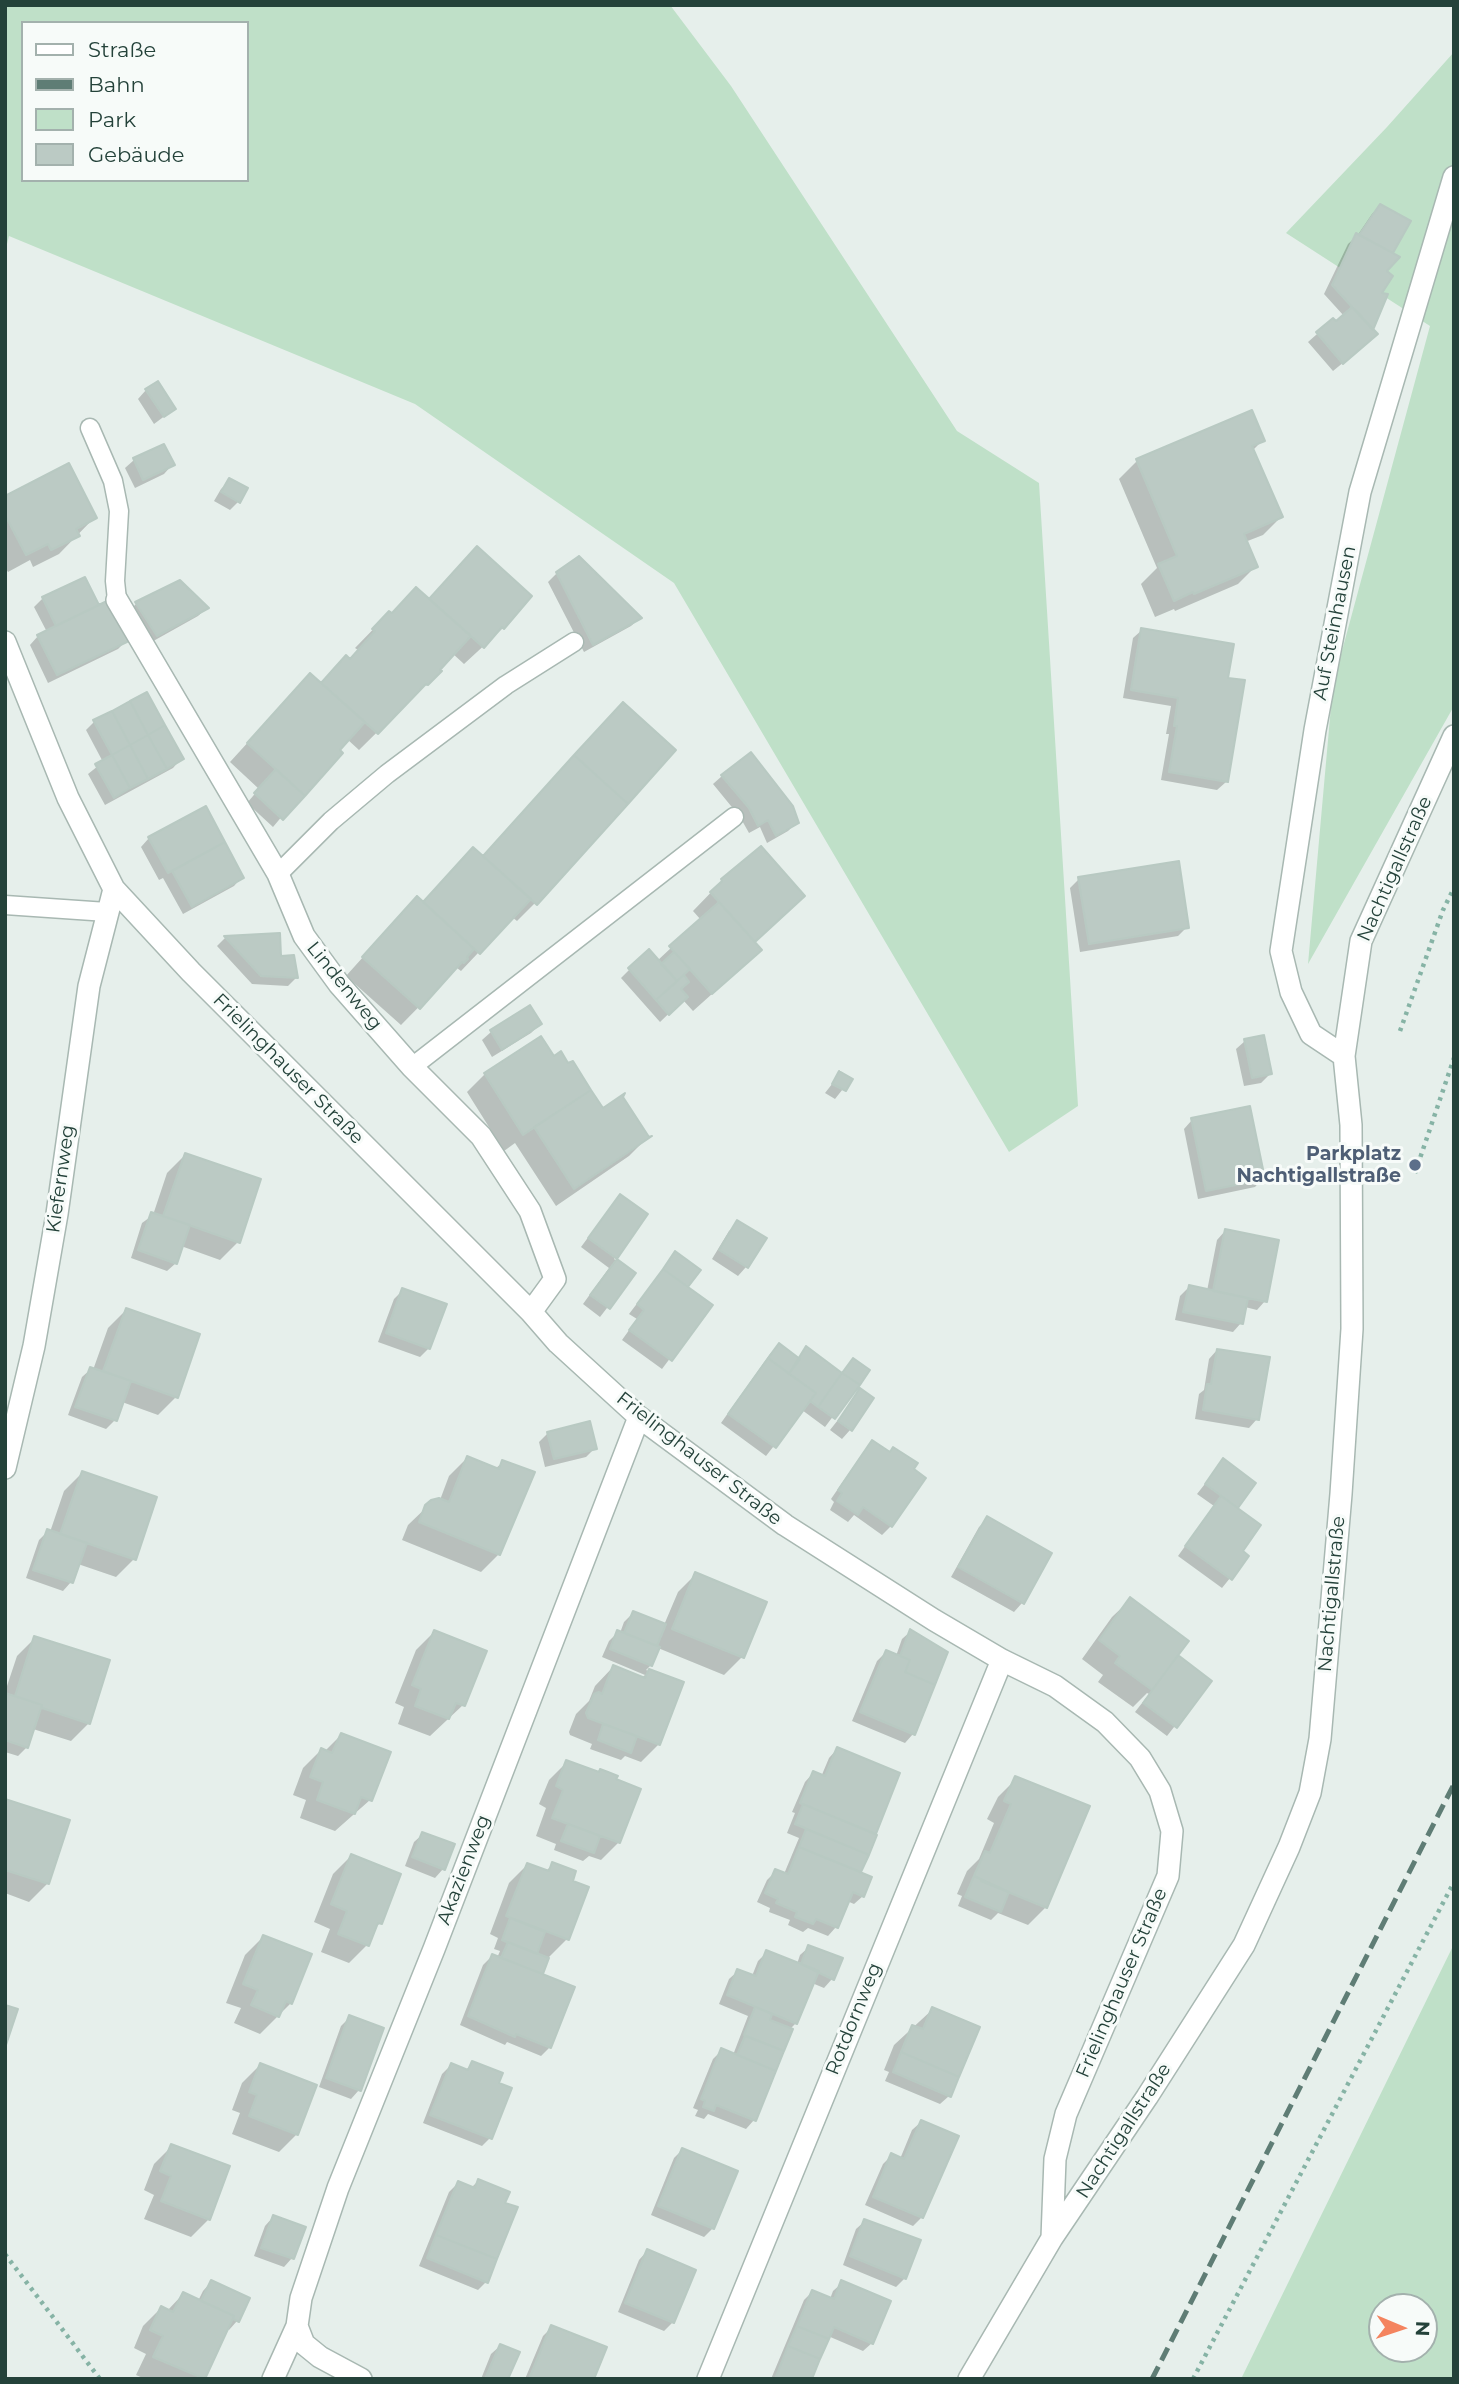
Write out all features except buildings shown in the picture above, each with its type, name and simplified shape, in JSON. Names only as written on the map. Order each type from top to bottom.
[{"type":"street","name":"Auf Steinhausen","points":[[1344,1056],[1311,1034],[1291,992],[1282,951],[1315,730],[1360,492],[1454,177]]},
{"type":"street","name":"Lindenweg","points":[[117,600],[278,874],[304,936],[339,984],[412,1067],[481,1136],[530,1211],[555,1279],[531,1312]]},
{"type":"street","name":"Frielinghauser Straße","points":[[5,642],[68,798],[114,888],[191,972],[531,1312],[558,1343],[639,1417],[785,1525],[859,1574],[1002,1660],[1055,1686],[1105,1722],[1140,1758],[1160,1791],[1172,1831],[1168,1876],[1066,2114],[1055,2159],[1052,2238]]},
{"type":"street","name":"Nachtigallstraße","points":[[969,2379],[1052,2238],[1141,2107],[1244,1945],[1289,1847],[1310,1793],[1320,1739],[1352,1329],[1351,1125],[1344,1056],[1361,941],[1454,736]]},
{"type":"street","name":"Kiefernweg","points":[[5,1468],[34,1346],[57,1214],[89,986],[114,888]]},
{"type":"street","name":"Akazienweg","points":[[273,2379],[297,2326],[302,2298],[338,2188],[435,1949],[639,1417]]},
{"type":"street","name":"Rotdornweg","points":[[708,2379],[1002,1660]]},
{"type":"street","points":[[297,2326],[304,2344],[320,2357],[361,2379]]},
{"type":"lane","points":[[90,428],[113,481],[119,511],[115,581],[117,600]]},
{"type":"lane","points":[[278,874],[331,821],[387,775],[506,685],[574,642]]},
{"type":"lane","points":[[412,1067],[734,817]]},
{"type":"lane","points":[[5,905],[107,912]]},
{"type":"path","points":[[1400,1031],[1443,910],[1454,888]]},
{"type":"path","points":[[1415,1173],[1454,1058]]},
{"type":"path","points":[[1193,2379],[1454,1882]]},
{"type":"path","points":[[5,2254],[100,2379]]},
{"type":"green space","points":[[5,5],[670,5],[731,86],[957,431],[1039,483],[1078,1106],[1009,1152],[674,583],[415,404],[9,236],[5,252]]},
{"type":"green space","points":[[1454,52],[1454,706],[1308,964],[1333,684],[1430,326],[1286,233]]},
{"type":"green space","points":[[1454,1944],[1454,2379],[1241,2379]]},
{"type":"railway","points":[[1152,2379],[1454,1784]]},
{"type":"place","name":"Parkplatz Nachtigallstraße","points":[[1415,1165]]}]
